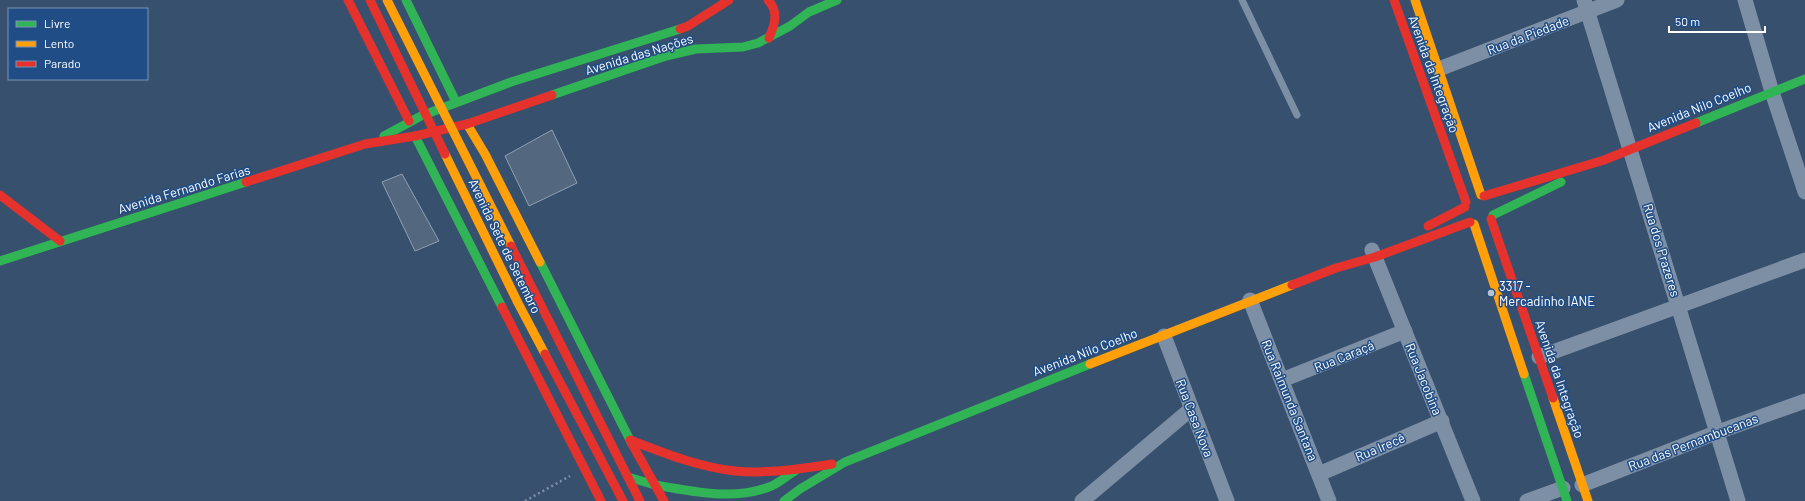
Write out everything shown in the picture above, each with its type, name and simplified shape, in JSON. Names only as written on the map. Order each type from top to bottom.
[{"type":"main road","points":[[348,0],[409,121]]},
{"type":"main road","name":"Avenida Sete de Setembro","points":[[370,0],[518,303],[623,501]]},
{"type":"main road","name":"Avenida Sete de Setembro","points":[[387,0],[640,501]]},
{"type":"main road","points":[[406,0],[456,102]]},
{"type":"main road","name":"Avenida das Nações","points":[[375,142],[409,121],[456,102],[511,82],[688,26],[729,0]]},
{"type":"main road","points":[[768,0],[773,4],[776,13],[769,38]]},
{"type":"main road","name":"Avenida das Nações","points":[[375,142],[415,136],[467,124],[666,56],[696,48],[743,47],[758,43],[769,38],[809,12],[837,0]]},
{"type":"main road","name":"Avenida da Integração","points":[[1394,0],[1465,205]]},
{"type":"main road","name":"Avenida da Integração","points":[[1415,0],[1483,196]]},
{"type":"main road","name":"Avenida Nilo Coelho","points":[[1604,160],[1805,80]]},
{"type":"main road","points":[[485,154],[483,135],[485,125],[491,116]]},
{"type":"main road","name":"Avenida Sete de Setembro","points":[[467,124],[485,154],[630,440],[664,501]]},
{"type":"main road","points":[[415,136],[601,501]]},
{"type":"main road","name":"Avenida Fernando Farias","points":[[0,261],[375,142]]},
{"type":"main road","points":[[1421,229],[1465,205],[1473,196],[1483,196],[1604,160]]},
{"type":"main road","points":[[1373,253],[1472,223],[1483,225],[1492,217],[1604,160]]},
{"type":"main road","points":[[0,195],[60,241]]},
{"type":"main road","points":[[1483,196],[1493,204],[1492,217]]},
{"type":"main road","points":[[1465,205],[1465,215],[1472,223],[1565,494]]},
{"type":"main road","name":"Avenida da Integração","points":[[1492,217],[1538,357],[1588,501]]},
{"type":"main road","points":[[1373,253],[1399,238]]},
{"type":"main road","name":"Avenida Nilo Coelho","points":[[844,462],[1164,336],[1250,300],[1373,253]]},
{"type":"main road","points":[[630,440],[674,457],[728,470],[761,472],[798,470],[844,462]]},
{"type":"main road","points":[[784,501],[844,462]]},
{"type":"main road","points":[[628,477],[655,485],[731,498],[769,487],[798,470]]},
{"type":"street","name":"Rua da Piedade","points":[[1439,69],[1586,6],[1618,0]]},
{"type":"street","points":[[1745,0],[1772,92],[1805,192]]},
{"type":"street","name":"Rua dos Prazeres","points":[[1586,6],[1738,501]]},
{"type":"street","name":"Rua Jacobina","points":[[1373,253],[1473,501]]},
{"type":"street","points":[[1538,357],[1805,260]]},
{"type":"street","name":"Rua Raimunda Santana","points":[[1250,300],[1329,501]]},
{"type":"street","name":"Rua Caraçá","points":[[1282,380],[1405,331]]},
{"type":"street","name":"Rua Casa Nova","points":[[1164,336],[1227,501]]},
{"type":"street","name":"Rua das Pernambucanas","points":[[1582,485],[1718,432],[1805,401]]},
{"type":"street","points":[[1082,501],[1099,495],[1191,409]]},
{"type":"street","name":"Rua Irecê","points":[[1319,474],[1442,421]]},
{"type":"street","points":[[1527,501],[1565,494]]},
{"type":"lane","points":[[1242,0],[1297,115]]},
{"type":"path","points":[[525,501],[585,468]]},
{"type":"building","points":[[552,130],[577,183],[529,206],[505,156]]},
{"type":"building","points":[[402,174],[439,241],[415,251],[382,182]]},
{"type":"traffic: fast","points":[[406,0],[456,102]]},
{"type":"traffic: fast","points":[[552,95],[666,56],[696,49],[743,47],[758,43],[790,26],[809,12],[837,0]]},
{"type":"traffic: fast","points":[[384,136],[421,116],[511,82],[680,29]]},
{"type":"traffic: fast","points":[[1696,123],[1805,79]]},
{"type":"traffic: fast","points":[[415,136],[502,307]]},
{"type":"traffic: fast","points":[[0,261],[246,182]]},
{"type":"traffic: fast","points":[[1493,215],[1561,182]]},
{"type":"traffic: fast","points":[[540,262],[632,444]]},
{"type":"traffic: fast","points":[[784,501],[800,489],[845,462],[1090,364]]},
{"type":"traffic: fast","points":[[1524,374],[1567,501]]},
{"type":"traffic: fast","points":[[655,485],[712,494],[741,493],[772,486],[795,471]]},
{"type":"traffic: fast","points":[[628,477],[655,485]]},
{"type":"traffic: slow","points":[[387,0],[511,246]]},
{"type":"traffic: slow","points":[[1415,0],[1481,195]]},
{"type":"traffic: slow","points":[[467,124],[485,154],[540,262]]},
{"type":"traffic: slow","points":[[445,154],[518,303],[545,354]]},
{"type":"traffic: slow","points":[[1474,224],[1524,374]]},
{"type":"traffic: slow","points":[[1090,364],[1292,285]]},
{"type":"traffic: slow","points":[[1553,398],[1588,501]]},
{"type":"traffic: jam","points":[[348,0],[409,121]]},
{"type":"traffic: jam","points":[[370,0],[445,154]]},
{"type":"traffic: jam","points":[[680,29],[688,26],[729,0]]},
{"type":"traffic: jam","points":[[768,0],[774,9],[775,14],[773,28],[769,38]]},
{"type":"traffic: jam","points":[[1394,0],[1466,202]]},
{"type":"traffic: jam","points":[[246,182],[365,144],[415,136],[467,124],[552,95]]},
{"type":"traffic: jam","points":[[1484,196],[1604,160],[1696,123]]},
{"type":"traffic: jam","points":[[0,195],[60,241]]},
{"type":"traffic: jam","points":[[1428,226],[1465,207]]},
{"type":"traffic: jam","points":[[1491,219],[1553,398]]},
{"type":"traffic: jam","points":[[1292,285],[1336,268],[1375,257],[1470,222]]},
{"type":"traffic: jam","points":[[511,246],[640,501]]},
{"type":"traffic: jam","points":[[502,307],[601,501]]},
{"type":"traffic: jam","points":[[545,354],[623,501]]},
{"type":"traffic: jam","points":[[630,440],[694,463],[735,471],[771,471],[832,464]]},
{"type":"traffic: jam","points":[[632,444],[664,501]]},
{"type":"place","name":"3317 - Mercadinho IANE","points":[[1491,293]]}]
